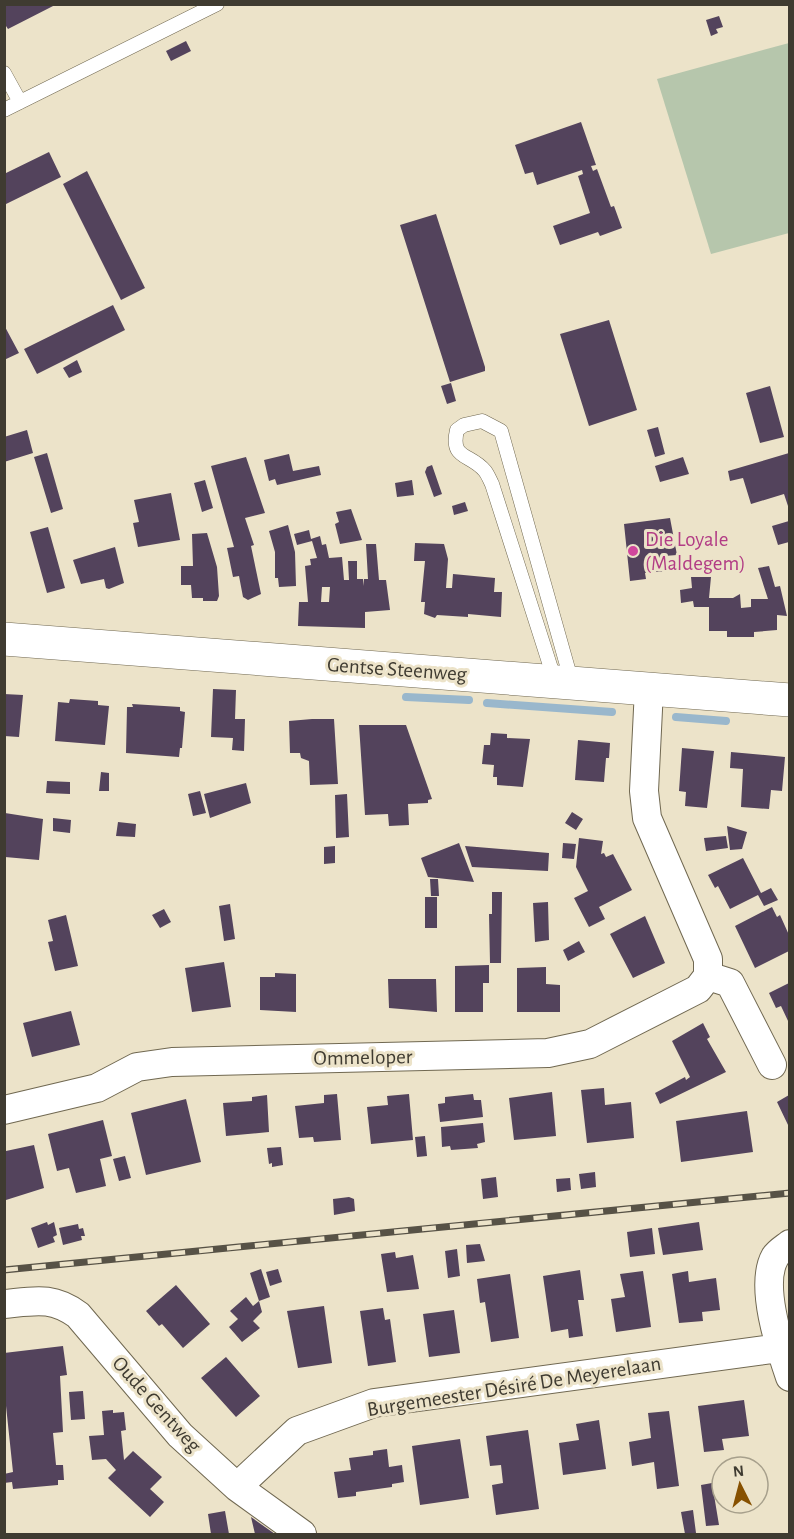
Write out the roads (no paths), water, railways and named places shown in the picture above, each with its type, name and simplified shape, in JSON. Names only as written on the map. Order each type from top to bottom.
[{"type":"street","name":"Gentse Steenweg","points":[[4,639],[789,700]]},
{"type":"street","points":[[649,689],[644,791],[647,818],[708,959],[708,976],[729,983],[772,1065]]},
{"type":"street","name":"Ommeloper","points":[[4,1110],[97,1088],[137,1067],[172,1062],[548,1053],[590,1044],[698,989],[708,976]]},
{"type":"street","points":[[789,1244],[776,1256],[770,1275],[773,1318],[789,1377]]},
{"type":"street","name":"Oude Gentweg","points":[[4,1304],[40,1301],[62,1304],[78,1315],[180,1435],[237,1487],[302,1534]]},
{"type":"street","name":"Burgemeester Désiré De Meyerelaan","points":[[237,1487],[297,1431],[374,1403],[780,1348]]},
{"type":"lane","points":[[4,110],[217,4]]},
{"type":"lane","points":[[4,73],[20,102]]},
{"type":"lane","points":[[482,421],[501,431],[564,682],[492,484],[484,471],[461,455],[456,448],[457,430],[464,425],[482,421]]},
{"type":"waterway","points":[[406,697],[469,700]]},
{"type":"waterway","points":[[487,703],[612,712]]},
{"type":"waterway","points":[[676,717],[726,721]]},
{"type":"railway","points":[[4,1270],[790,1193]]},
{"type":"place","name":"Die Loyale (Maldegem)","points":[[633,551]]}]
